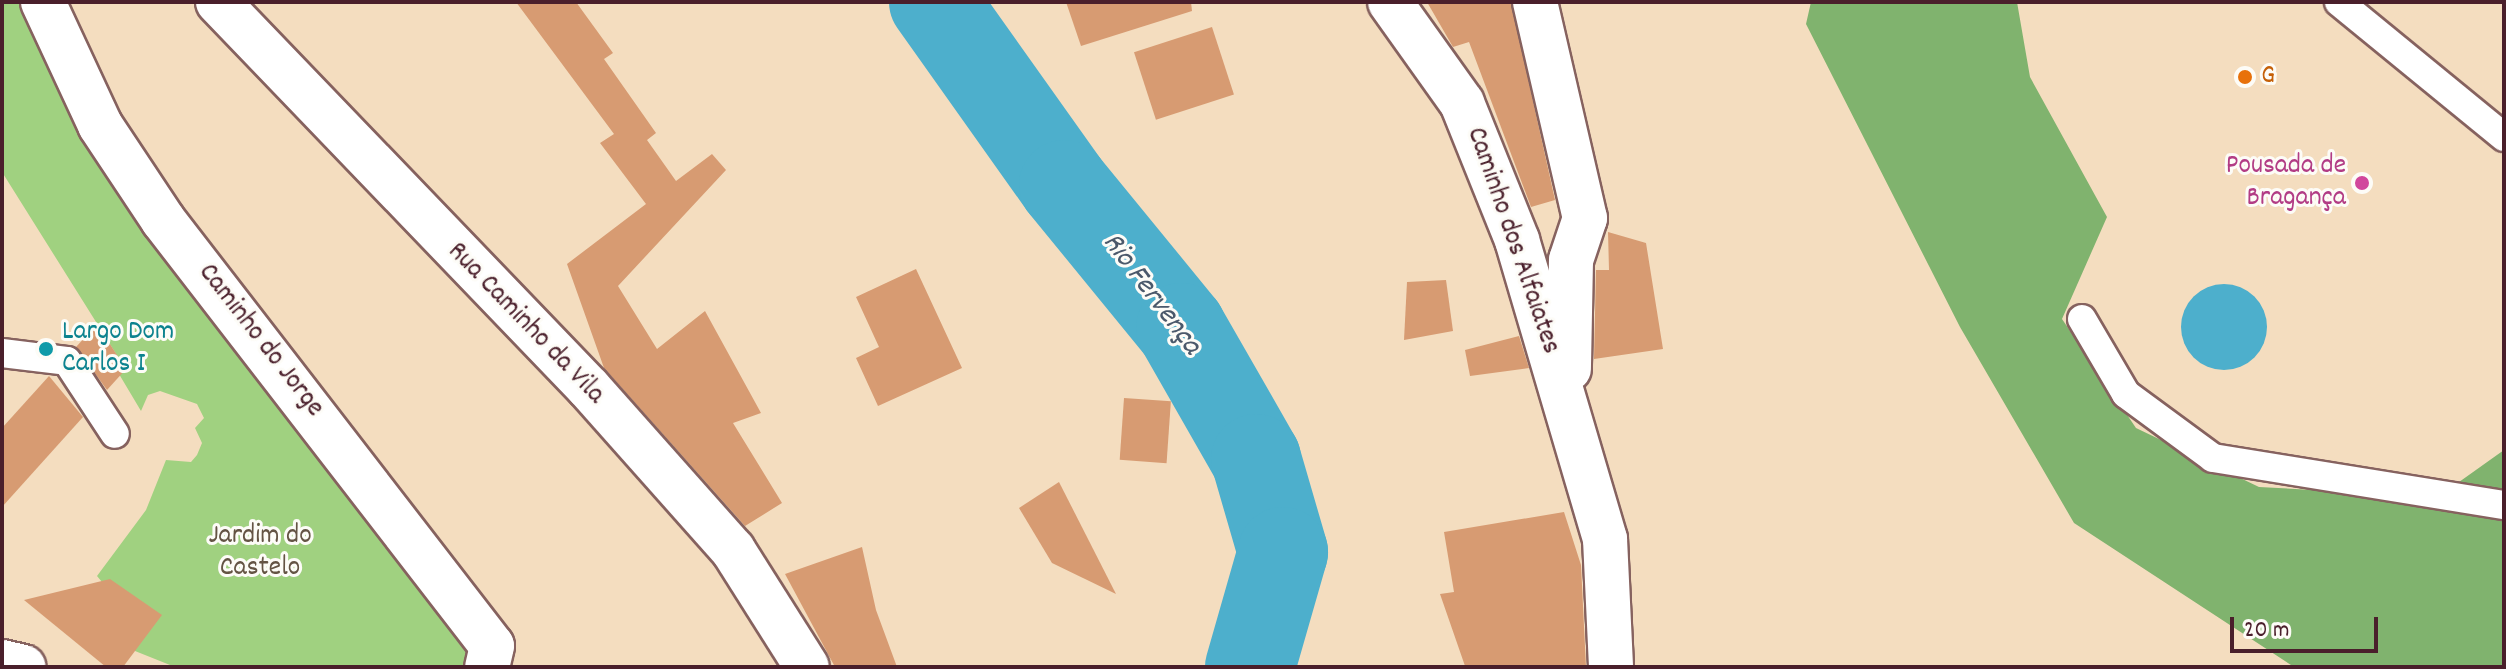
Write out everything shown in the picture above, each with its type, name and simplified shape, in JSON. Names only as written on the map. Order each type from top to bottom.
[{"type":"street","name":"Caminho do Jorge","points":[[43,2],[100,125],[163,220],[492,646],[487,667]]},
{"type":"street","name":"Rua Caminho da Vila","points":[[218,2],[589,388],[733,550],[807,667]]},
{"type":"street","name":"Caminho dos Alfaiates","points":[[1390,2],[1462,103],[1517,240],[1605,539],[1611,667]]},
{"type":"street","points":[[1535,2],[1585,218],[1571,260],[1568,407]]},
{"type":"street","points":[[2,662],[23,667]]},
{"type":"lane","points":[[2339,2],[2504,137]]},
{"type":"lane","points":[[2082,319],[2126,394],[2213,458],[2504,505]]},
{"type":"lane","points":[[2,353],[67,361],[115,434]]},
{"type":"green space","name":"Jardim do Castelo","points":[[2,2],[25,2],[474,642],[465,667],[175,667],[135,651],[117,600],[97,576],[146,510],[166,460],[191,462],[197,455],[202,443],[195,428],[204,418],[197,404],[160,391],[148,395],[141,411],[116,369],[123,365],[2,172]]},
{"type":"green space","points":[[1811,2],[2017,2],[2030,77],[2107,217],[2062,319],[2136,428],[2259,487],[2438,497],[2504,450],[2504,667],[2294,667],[2074,523],[1960,327],[1806,24]]},
{"type":"water","points":[[2216,284],[2232,284],[2255,296],[2264,310],[2267,327],[2264,344],[2255,358],[2232,370],[2216,370],[2200,363],[2188,351],[2181,335],[2181,319],[2188,303],[2200,291]]},
{"type":"building","points":[[516,2],[576,2],[613,53],[604,59],[656,133],[647,140],[676,181],[712,154],[726,170],[618,286],[657,349],[705,311],[761,413],[733,423],[782,503],[745,526],[604,368],[567,264],[646,204],[600,143],[614,134]]},
{"type":"building","points":[[1066,2],[1191,2],[1192,11],[1081,46]]},
{"type":"building","points":[[1427,2],[1511,2],[1555,200],[1531,207],[1469,42],[1453,47]]},
{"type":"building","points":[[1212,27],[1234,95],[1156,120],[1134,52]]},
{"type":"building","points":[[1608,232],[1646,243],[1663,349],[1594,359],[1596,270],[1609,270]]},
{"type":"building","points":[[916,269],[962,368],[878,406],[856,358],[879,347],[856,297]]},
{"type":"building","points":[[1446,280],[1453,331],[1404,340],[1407,282]]},
{"type":"building","points":[[97,324],[126,369],[107,390],[76,347]]},
{"type":"building","points":[[1519,336],[1529,368],[1470,376],[1465,350]]},
{"type":"building","points":[[49,376],[83,417],[2,507],[2,428]]},
{"type":"building","points":[[1124,398],[1171,401],[1167,463],[1120,460]]},
{"type":"building","points":[[1059,482],[1116,594],[1052,563],[1019,508]]},
{"type":"building","points":[[1564,512],[1581,565],[1586,667],[1465,666],[1440,594],[1454,592],[1444,532]]},
{"type":"building","points":[[862,547],[876,610],[897,667],[835,667],[785,574]]},
{"type":"building","points":[[110,579],[162,615],[123,667],[106,667],[24,600]]},
{"type":"waterway","name":"Rio Fervença","points":[[934,2],[1064,185],[1181,328],[1256,459],[1283,552],[1250,667]]},
{"type":"place","name":"G","points":[[2245,77]]},
{"type":"place","name":"Pousada de Bragança","points":[[2362,183]]},
{"type":"place","name":"Largo Dom Carlos I","points":[[46,349]]}]
